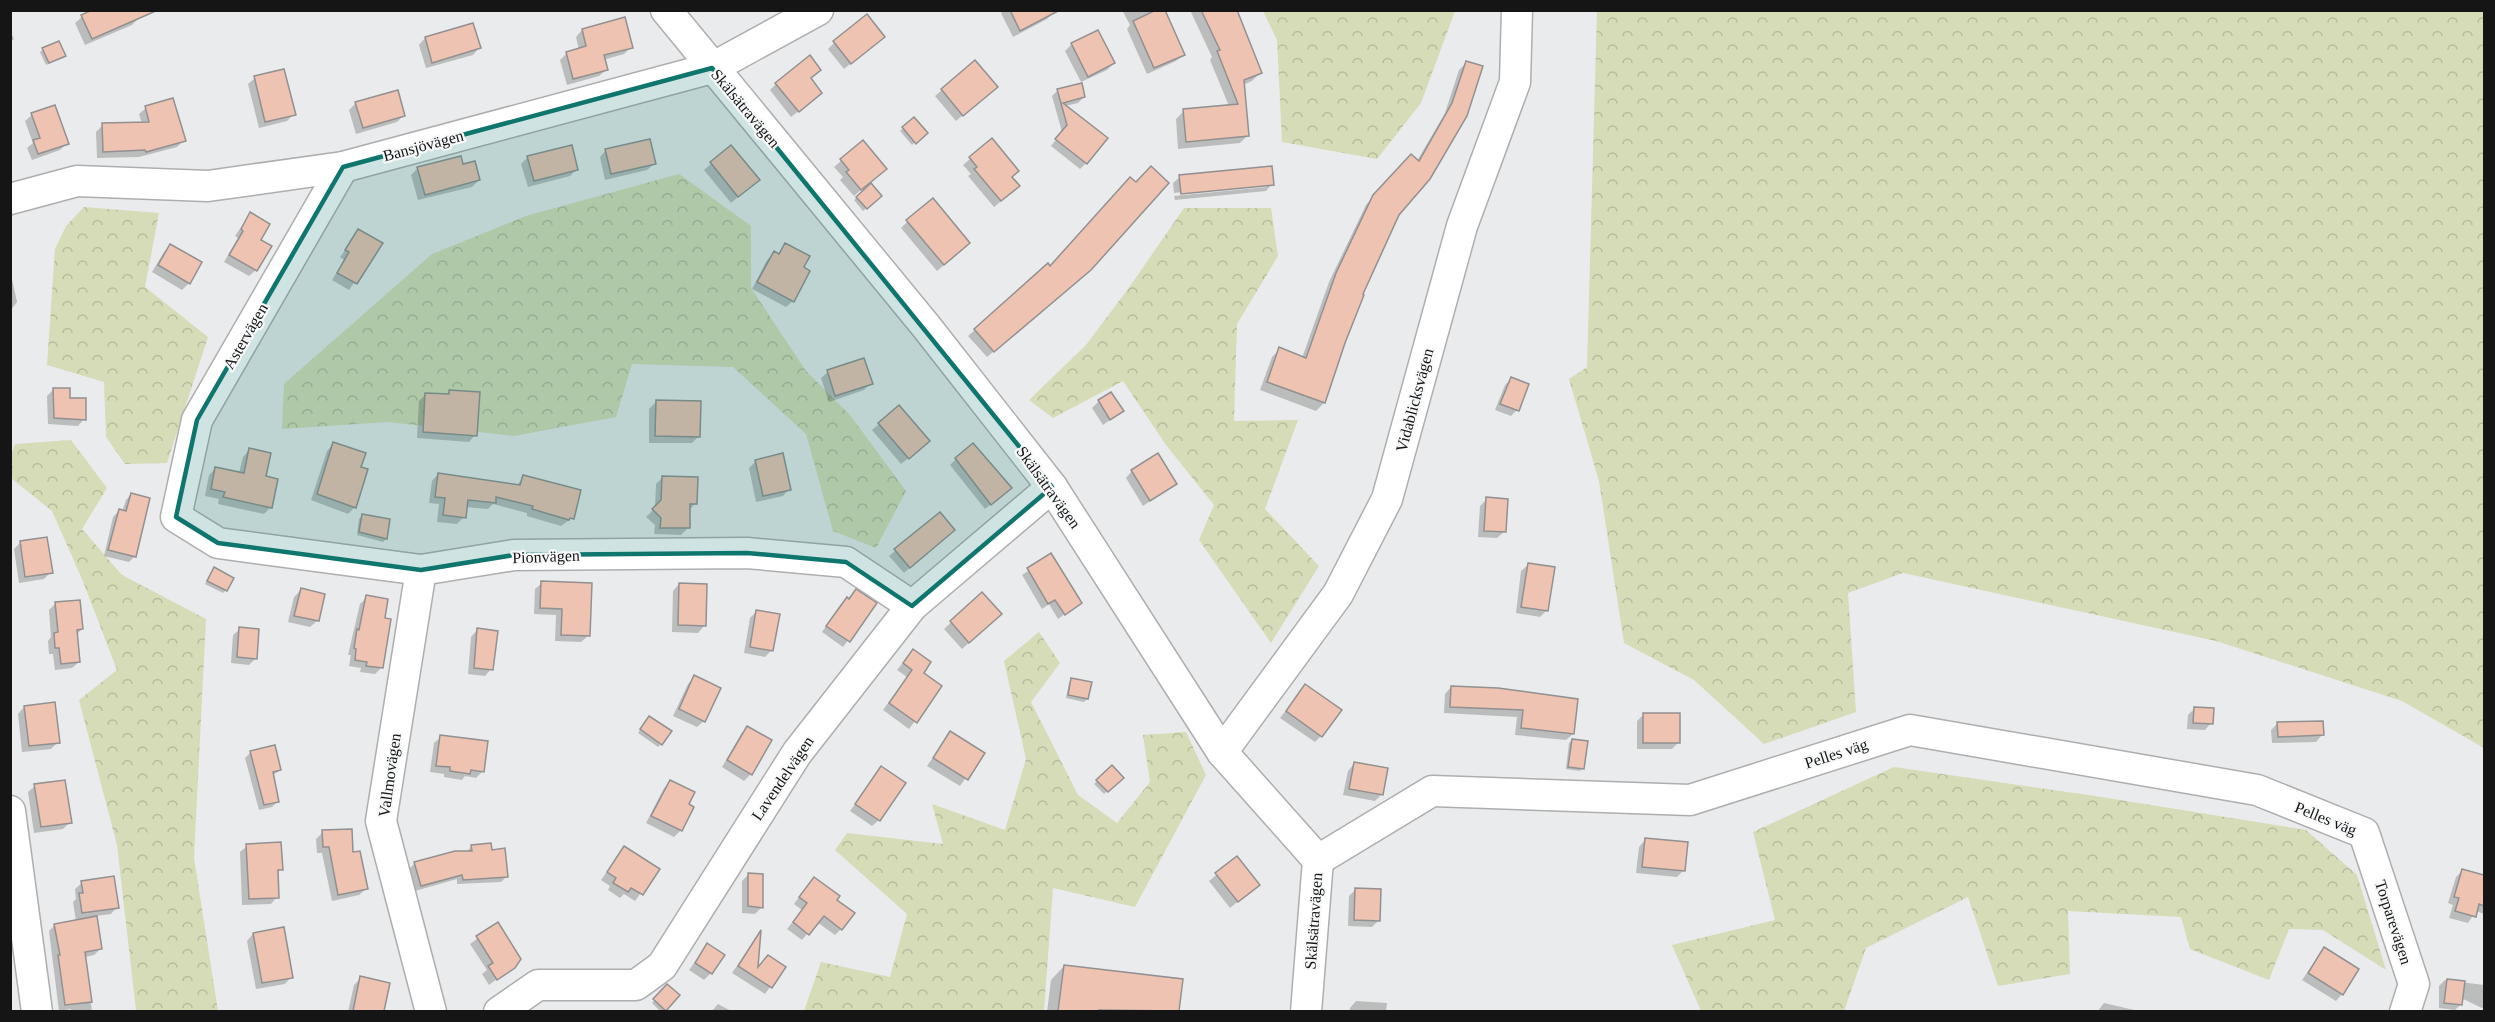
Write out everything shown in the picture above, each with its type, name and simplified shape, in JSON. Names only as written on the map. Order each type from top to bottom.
[{"type":"street","name":"Skälsätravägen","points":[[666,10],[925,326],[1052,487],[1222,752],[1318,860],[1306,1011]]},
{"type":"street","name":"Bansjövägen","points":[[10,199],[77,181],[208,186],[343,166],[712,68],[818,10]]},
{"type":"street","name":"Vidablicksvägen","points":[[1222,752],[1338,594],[1387,499],[1462,226],[1515,82],[1517,10]]},
{"type":"street","name":"Astervägen","points":[[176,517],[197,420],[343,166]]},
{"type":"street","name":"Lavendelvägen","points":[[500,1011],[538,985],[636,985],[662,966],[797,753],[912,606],[1052,487]]},
{"type":"street","name":"Pionvägen","points":[[176,517],[218,543],[421,570],[514,555],[747,553],[846,562],[912,606]]},
{"type":"street","name":"Vallmovägen","points":[[421,570],[381,821],[430,1011]]},
{"type":"street","name":"Pelles väg","points":[[1318,860],[1432,790],[1690,800],[1910,730],[2257,790],[2364,833]]},
{"type":"street","points":[[10,811],[37,1011]]},
{"type":"street","name":"Torparevägen","points":[[2364,833],[2414,984],[2405,1011]]},
{"type":"highlighted area","points":[[712,68],[1052,487],[912,606],[846,562],[747,553],[514,555],[421,570],[218,543],[176,517],[197,420],[343,167]]},
{"type":"green space","points":[[1263,11],[1455,11],[1421,103],[1377,159],[1282,142],[1277,40]]},
{"type":"green space","points":[[1597,11],[2484,11],[2484,748],[2402,701],[2216,641],[1903,573],[1848,593],[1856,712],[1764,744],[1694,680],[1624,643],[1599,481],[1569,379],[1587,367]]},
{"type":"green space","points":[[679,174],[751,226],[751,288],[806,371],[850,415],[906,491],[876,548],[833,531],[806,434],[733,367],[632,364],[616,417],[514,436],[388,422],[282,429],[284,384],[432,254],[526,216]]},
{"type":"green space","points":[[84,207],[159,213],[145,287],[208,337],[167,463],[125,464],[106,437],[104,382],[47,365],[55,249],[66,226]]},
{"type":"green space","points":[[1184,208],[1271,208],[1278,256],[1237,324],[1234,421],[1298,420],[1265,509],[1319,566],[1271,643],[1199,540],[1214,505],[1166,445],[1123,381],[1053,418],[1029,400],[1086,345]]},
{"type":"green space","points":[[71,440],[107,488],[82,529],[122,575],[206,619],[194,858],[218,1011],[139,1012],[136,1010],[117,845],[79,700],[117,670],[82,579],[52,511],[11,478],[11,455],[15,444]]},
{"type":"green space","points":[[1039,632],[1060,663],[1031,702],[1078,795],[1117,823],[1150,782],[1143,735],[1186,732],[1206,775],[1135,907],[1053,888],[1044,1011],[804,1011],[821,962],[890,977],[907,914],[835,850],[847,833],[943,844],[932,804],[1005,830],[1026,759],[1004,661]]},
{"type":"green space","points":[[1894,767],[2306,830],[2357,875],[2386,970],[2323,930],[2289,929],[2269,980],[2190,949],[2181,917],[2068,911],[2070,974],[1998,986],[1968,897],[1866,948],[1844,1011],[1701,1011],[1672,945],[1775,920],[1753,832]]},
{"type":"building","points":[[92,10],[158,10],[92,39],[81,15]]},
{"type":"building","points":[[1010,10],[1060,10],[1020,31]]},
{"type":"building","points":[[1156,10],[1165,10],[1185,55],[1154,68],[1133,21]]},
{"type":"building","points":[[1201,10],[1237,10],[1262,73],[1244,80],[1249,136],[1186,142],[1183,109],[1238,104],[1217,51],[1220,50]]},
{"type":"building","points":[[867,14],[885,37],[851,64],[833,41]]},
{"type":"building","points":[[625,17],[633,48],[604,55],[608,70],[573,79],[566,52],[586,46],[582,29]]},
{"type":"building","points":[[473,23],[481,48],[432,63],[425,37]]},
{"type":"building","points":[[1098,30],[1115,63],[1088,77],[1071,43]]},
{"type":"building","points":[[59,41],[66,56],[49,63],[42,48]]},
{"type":"building","points":[[810,55],[821,70],[811,78],[822,93],[799,112],[775,83]]},
{"type":"building","points":[[975,60],[998,87],[963,116],[941,89]]},
{"type":"building","points":[[1466,61],[1483,66],[1467,116],[1430,179],[1399,215],[1363,294],[1325,403],[1267,382],[1279,347],[1306,358],[1336,273],[1373,195],[1411,154],[1419,161],[1452,103]]},
{"type":"building","points":[[284,69],[296,115],[265,122],[254,76]]},
{"type":"building","points":[[1082,83],[1085,97],[1063,103],[1108,138],[1087,164],[1055,139],[1067,125],[1057,89]]},
{"type":"building","points":[[398,90],[405,116],[363,128],[355,102]]},
{"type":"building","points":[[173,98],[186,141],[146,152],[145,150],[103,152],[102,123],[149,122],[145,106]]},
{"type":"building","points":[[55,105],[69,144],[38,154],[33,140],[40,138],[31,113]]},
{"type":"building","points":[[914,117],[928,133],[916,144],[902,127]]},
{"type":"building","points":[[992,138],[1019,171],[1012,177],[1020,186],[1001,201],[974,169],[977,167],[969,157]]},
{"type":"building","points":[[650,139],[656,164],[611,174],[605,149]]},
{"type":"building","points":[[863,140],[887,169],[861,190],[846,172],[849,170],[840,159]]},
{"type":"building","points":[[572,145],[578,170],[534,181],[527,156]]},
{"type":"building","points":[[731,145],[760,180],[738,197],[710,162]]},
{"type":"building","points":[[461,156],[463,164],[475,161],[480,180],[425,195],[417,167]]},
{"type":"building","points":[[1151,166],[1169,183],[1091,270],[994,352],[974,329],[1048,263],[1050,266],[1130,177],[1136,182]]},
{"type":"building","points":[[1272,166],[1274,185],[1181,194],[1179,175]]},
{"type":"building","points":[[871,183],[882,196],[867,209],[856,197]]},
{"type":"building","points":[[933,198],[970,243],[944,265],[906,220]]},
{"type":"building","points":[[250,212],[270,224],[261,240],[272,246],[257,271],[229,255],[243,231],[241,229]]},
{"type":"building","points":[[358,229],[383,243],[357,284],[337,273],[349,252],[345,250]]},
{"type":"building","points":[[785,243],[810,256],[804,267],[810,271],[794,302],[757,282],[774,251],[779,254]]},
{"type":"building","points":[[170,244],[202,262],[190,284],[158,265]]},
{"type":"building","points":[[864,358],[873,384],[835,396],[827,370]]},
{"type":"building","points":[[1511,377],[1529,384],[1519,411],[1500,404]]},
{"type":"building","points":[[53,388],[70,388],[70,398],[86,398],[86,420],[54,418]]},
{"type":"building","points":[[449,390],[480,392],[477,436],[423,432],[425,393],[449,394]]},
{"type":"building","points":[[1111,392],[1124,411],[1110,420],[1098,400]]},
{"type":"building","points":[[656,400],[701,401],[700,437],[655,436]]},
{"type":"building","points":[[899,405],[930,441],[909,459],[878,423]]},
{"type":"building","points":[[333,442],[366,453],[361,467],[368,469],[356,508],[317,494]]},
{"type":"building","points":[[973,443],[1012,488],[991,505],[955,458]]},
{"type":"building","points":[[249,448],[271,453],[266,476],[278,479],[272,508],[223,497],[225,492],[211,489],[215,467],[244,473]]},
{"type":"building","points":[[783,453],[791,490],[763,496],[755,460]]},
{"type":"building","points":[[1158,453],[1177,484],[1150,501],[1131,470]]},
{"type":"building","points":[[438,473],[520,485],[523,475],[581,490],[574,519],[569,520],[532,509],[533,506],[496,497],[496,503],[468,500],[466,518],[443,515],[445,498],[435,497]]},
{"type":"building","points":[[662,476],[698,477],[697,504],[690,504],[690,528],[660,528],[661,518],[652,509],[661,500]]},
{"type":"building","points":[[131,493],[150,498],[136,557],[108,550],[119,509],[126,511]]},
{"type":"building","points":[[1486,497],[1508,499],[1506,532],[1484,531]]},
{"type":"building","points":[[940,512],[955,530],[910,568],[894,549]]},
{"type":"building","points":[[362,514],[390,519],[387,539],[359,532]]},
{"type":"building","points":[[47,537],[53,573],[25,577],[20,541]]},
{"type":"building","points":[[1051,553],[1082,603],[1065,615],[1055,600],[1048,604],[1027,568]]},
{"type":"building","points":[[1528,563],[1555,567],[1548,611],[1521,607]]},
{"type":"building","points":[[214,567],[234,578],[227,591],[207,581]]},
{"type":"building","points":[[541,581],[592,583],[590,636],[561,635],[562,609],[540,608]]},
{"type":"building","points":[[679,583],[707,584],[706,626],[678,625]]},
{"type":"building","points":[[301,588],[325,594],[319,621],[294,616]]},
{"type":"building","points":[[856,589],[877,603],[850,642],[826,626],[847,597],[849,599]]},
{"type":"building","points":[[982,592],[1002,614],[969,643],[950,621]]},
{"type":"building","points":[[366,595],[388,599],[385,618],[391,619],[383,668],[366,666],[367,662],[355,660],[357,629],[359,630]]},
{"type":"building","points":[[80,600],[83,629],[77,630],[80,662],[61,664],[59,648],[55,648],[54,633],[58,632],[55,602]]},
{"type":"building","points":[[756,610],[780,614],[773,651],[750,647]]},
{"type":"building","points":[[239,627],[259,629],[257,659],[237,657]]},
{"type":"building","points":[[477,628],[498,631],[493,670],[474,668]]},
{"type":"building","points":[[913,649],[931,662],[924,673],[942,686],[917,723],[889,703],[912,670],[903,663]]},
{"type":"building","points":[[694,675],[721,688],[705,722],[679,709]]},
{"type":"building","points":[[1071,678],[1092,682],[1088,699],[1068,695]]},
{"type":"building","points":[[1305,684],[1342,710],[1322,737],[1286,711]]},
{"type":"building","points":[[1451,686],[1498,688],[1578,699],[1574,734],[1521,728],[1523,710],[1450,707]]},
{"type":"building","points":[[55,702],[60,743],[29,746],[24,706]]},
{"type":"building","points":[[2194,707],[2214,708],[2213,724],[2193,723]]},
{"type":"building","points":[[1643,713],[1680,713],[1680,743],[1643,743]]},
{"type":"building","points":[[649,716],[672,731],[662,745],[640,729]]},
{"type":"building","points":[[2323,721],[2324,735],[2278,737],[2277,722]]},
{"type":"building","points":[[747,726],[772,740],[752,775],[727,760]]},
{"type":"building","points":[[950,731],[985,753],[968,780],[933,758]]},
{"type":"building","points":[[440,735],[488,741],[484,772],[471,770],[470,774],[450,771],[450,767],[436,766]]},
{"type":"building","points":[[1572,739],[1588,741],[1584,769],[1568,767]]},
{"type":"building","points":[[275,745],[281,770],[273,772],[279,802],[264,805],[250,751]]},
{"type":"building","points":[[1354,762],[1388,768],[1383,795],[1349,789]]},
{"type":"building","points":[[1112,765],[1124,778],[1108,792],[1096,780]]},
{"type":"building","points":[[881,766],[906,783],[880,821],[855,804]]},
{"type":"building","points":[[65,780],[72,823],[41,827],[34,784]]},
{"type":"building","points":[[670,780],[695,792],[689,804],[694,807],[682,831],[651,816]]},
{"type":"building","points":[[352,829],[353,852],[360,851],[368,889],[338,895],[329,847],[323,847],[322,830]]},
{"type":"building","points":[[1645,838],[1688,842],[1685,871],[1642,867]]},
{"type":"building","points":[[281,842],[283,870],[278,870],[279,898],[249,899],[246,844]]},
{"type":"building","points":[[491,843],[492,850],[505,848],[508,877],[463,880],[462,875],[421,886],[414,862],[455,851],[472,851],[471,845]]},
{"type":"building","points":[[624,846],[660,869],[643,895],[631,888],[628,892],[613,883],[616,878],[607,872]]},
{"type":"building","points":[[1237,856],[1260,885],[1238,902],[1215,873]]},
{"type":"building","points":[[2462,869],[2484,875],[2484,906],[2479,904],[2476,917],[2455,911],[2459,898],[2454,897]]},
{"type":"building","points":[[748,873],[763,874],[763,908],[748,906]]},
{"type":"building","points":[[114,876],[119,908],[82,913],[79,893],[83,893],[81,881]]},
{"type":"building","points":[[814,877],[840,896],[837,900],[855,913],[842,930],[824,916],[809,935],[793,922],[807,903],[799,897]]},
{"type":"building","points":[[1355,888],[1381,889],[1380,921],[1354,920]]},
{"type":"building","points":[[97,916],[102,949],[85,952],[92,1002],[65,1005],[54,924]]},
{"type":"building","points":[[498,922],[521,959],[515,968],[497,980],[488,966],[493,963],[476,936]]},
{"type":"building","points":[[284,927],[293,978],[262,983],[253,933]]},
{"type":"building","points":[[761,930],[758,967],[768,955],[786,967],[772,988],[738,966]]},
{"type":"building","points":[[707,943],[725,955],[712,974],[695,963]]},
{"type":"building","points":[[2324,947],[2359,969],[2343,995],[2308,973]]},
{"type":"building","points":[[1064,965],[1183,979],[1179,1011],[1058,1011]]},
{"type":"building","points":[[360,976],[390,983],[384,1011],[353,1011]]},
{"type":"building","points":[[2447,979],[2465,981],[2462,1005],[2444,1003]]},
{"type":"building","points":[[667,984],[680,995],[666,1011],[653,999]]}]
